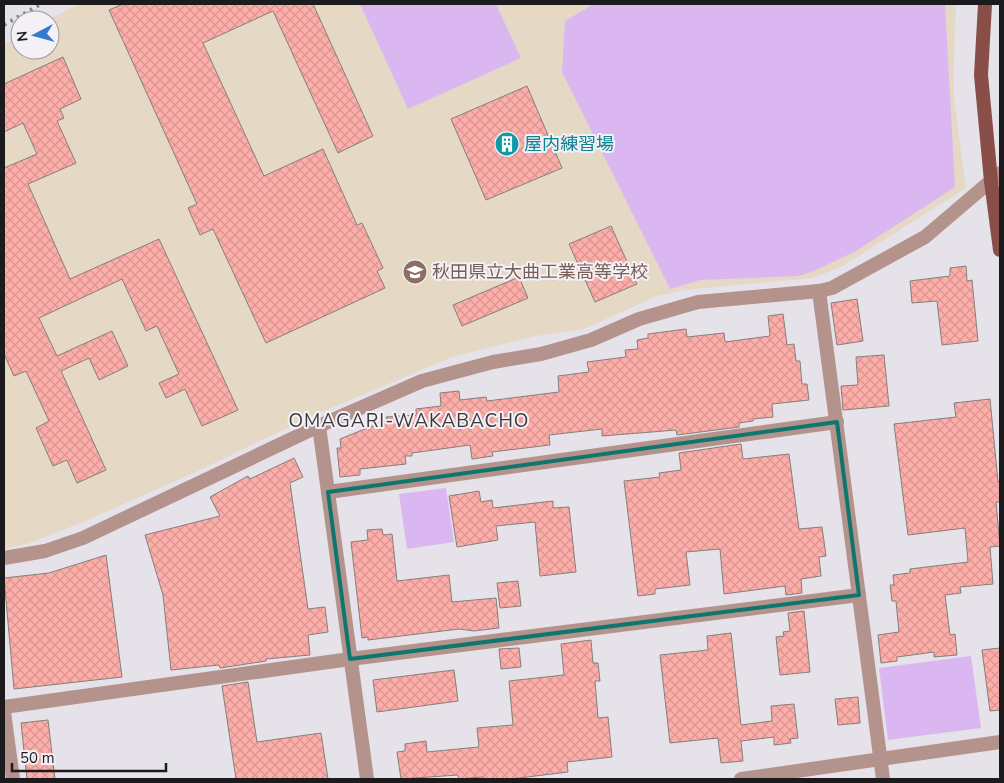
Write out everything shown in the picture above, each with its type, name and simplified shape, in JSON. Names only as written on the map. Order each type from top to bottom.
[{"type":"main road","points":[[984,4],[981,75],[996,177],[1000,250]]},
{"type":"street","points":[[4,558],[45,552],[82,538],[319,426],[422,381],[493,362],[541,354],[591,340],[639,319],[698,302],[819,291],[832,288],[925,237],[996,177]]},
{"type":"street","points":[[819,291],[883,779]]},
{"type":"street","points":[[328,492],[837,422]]},
{"type":"street","points":[[319,426],[367,779]]},
{"type":"street","points":[[4,707],[350,659],[859,594]]},
{"type":"street","points":[[4,712],[12,779]]},
{"type":"street","points":[[741,779],[1000,742]]},
{"type":"highlighted area","points":[[837,422],[859,595],[350,659],[328,492]]},
{"type":"shaded area","name":"秋田県立大曲工業高等学校","points":[[78,4],[956,4],[953,91],[966,188],[841,267],[813,278],[684,290],[657,296],[584,329],[536,336],[452,357],[312,416],[198,471],[83,522],[30,543],[4,549],[4,44],[10,41],[10,60],[60,60],[60,14]]},
{"type":"shaded area","points":[[360,4],[496,4],[521,58],[408,109]]},
{"type":"shaded area","points":[[594,4],[945,4],[955,187],[856,251],[814,271],[798,276],[700,280],[670,289],[562,72],[565,21]]},
{"type":"shaded area","points":[[446,488],[454,542],[407,549],[399,494]]},
{"type":"shaded area","points":[[971,656],[981,728],[888,740],[879,668]]},
{"type":"building","points":[[123,4],[313,4],[373,136],[338,153],[273,11],[203,43],[264,176],[323,149],[357,225],[362,223],[383,268],[377,271],[385,288],[266,343],[213,229],[200,235],[188,208],[197,204],[109,10]]},
{"type":"building","points":[[63,57],[81,99],[60,109],[64,118],[57,121],[76,163],[28,184],[70,279],[159,239],[238,410],[202,426],[185,389],[166,398],[159,383],[179,374],[157,326],[146,331],[122,279],[39,318],[57,356],[112,331],[128,366],[99,380],[89,358],[61,371],[106,470],[77,483],[67,460],[53,466],[36,428],[49,421],[26,371],[14,376],[4,354],[4,168],[37,154],[23,123],[4,132],[4,84]]},
{"type":"building","name":"屋内練習場","points":[[527,86],[562,168],[486,200],[451,119]]},
{"type":"building","points":[[611,226],[637,284],[595,302],[569,244]]},
{"type":"building","points":[[966,266],[967,281],[972,280],[978,341],[942,345],[937,301],[912,303],[910,281],[950,276],[950,268]]},
{"type":"building","points":[[519,277],[528,298],[462,326],[453,305]]},
{"type":"building","points":[[857,299],[863,341],[837,345],[831,303]]},
{"type":"building","points":[[783,314],[787,345],[794,344],[796,361],[800,361],[802,384],[807,384],[809,400],[772,404],[773,417],[753,419],[753,421],[739,423],[739,427],[677,435],[676,430],[602,436],[602,429],[549,435],[550,445],[492,452],[493,456],[472,459],[470,445],[412,453],[412,456],[405,456],[406,464],[360,469],[360,475],[340,477],[337,448],[341,448],[340,439],[387,420],[386,417],[416,415],[416,409],[441,406],[440,393],[459,391],[460,400],[486,397],[487,401],[559,392],[558,376],[589,372],[587,362],[626,357],[625,350],[638,349],[637,340],[648,338],[648,334],[686,329],[687,337],[724,333],[725,342],[770,336],[768,316]]},
{"type":"building","points":[[884,355],[889,406],[843,410],[841,386],[858,385],[856,357]]},
{"type":"building","points":[[990,399],[998,482],[1000,481],[1000,502],[996,502],[1000,546],[990,547],[993,584],[960,587],[961,593],[945,595],[950,635],[955,634],[957,655],[934,657],[934,652],[897,657],[897,661],[881,663],[878,635],[899,632],[896,601],[892,601],[890,585],[894,585],[893,575],[910,573],[910,569],[968,562],[965,528],[908,535],[894,424],[956,417],[954,403]]},
{"type":"building","points":[[741,444],[743,459],[789,454],[799,529],[822,527],[826,556],[819,557],[821,576],[801,579],[802,593],[786,595],[785,586],[724,594],[720,549],[686,552],[690,585],[655,589],[655,594],[638,596],[624,481],[660,477],[659,473],[681,470],[679,453]]},
{"type":"building","points":[[294,458],[303,477],[290,483],[308,609],[325,607],[328,632],[308,635],[310,655],[266,659],[266,661],[220,668],[219,665],[171,670],[163,595],[145,535],[220,516],[210,497],[248,476],[250,479]]},
{"type":"building","points":[[479,491],[481,502],[492,500],[493,508],[553,501],[553,508],[569,507],[576,572],[540,576],[535,522],[496,526],[498,540],[457,547],[449,496]]},
{"type":"building","points":[[382,529],[383,535],[392,534],[397,581],[449,575],[452,602],[496,598],[499,628],[474,631],[459,629],[368,640],[368,637],[362,638],[351,542],[368,540],[367,530]]},
{"type":"building","points":[[106,555],[122,677],[14,689],[4,578],[49,573]]},
{"type":"building","points":[[518,581],[521,606],[500,608],[497,583]]},
{"type":"building","points":[[804,611],[810,672],[780,675],[776,637],[784,636],[783,632],[790,631],[788,613]]},
{"type":"building","points":[[731,633],[741,725],[772,721],[771,706],[794,704],[798,738],[790,739],[791,743],[774,745],[774,737],[741,741],[743,761],[721,763],[718,738],[670,743],[660,655],[708,650],[707,636]]},
{"type":"building","points":[[591,640],[593,663],[598,663],[600,681],[595,681],[598,718],[608,717],[612,757],[567,762],[568,772],[511,779],[483,779],[483,777],[459,779],[458,775],[401,779],[397,752],[405,751],[405,744],[426,741],[427,752],[479,747],[477,728],[513,725],[509,681],[564,675],[561,644]]},
{"type":"building","points":[[519,648],[521,667],[501,669],[499,649]]},
{"type":"building","points":[[1000,648],[1000,710],[990,711],[982,650]]},
{"type":"building","points":[[454,670],[458,701],[377,712],[373,680]]},
{"type":"building","points":[[248,682],[257,742],[321,733],[328,779],[236,779],[222,686]]},
{"type":"building","points":[[858,697],[860,723],[838,725],[835,699]]},
{"type":"building","points":[[48,720],[55,779],[27,779],[21,723]]},
{"type":"railway","points":[[4,25],[41,4]]},
{"type":"place","name":"屋内練習場","points":[[507,144]]},
{"type":"place","name":"秋田県立大曲工業高等学校","points":[[415,272]]},
{"type":"district","name":"OMAGARI-WAKABACHO","points":[[409,420]]}]
